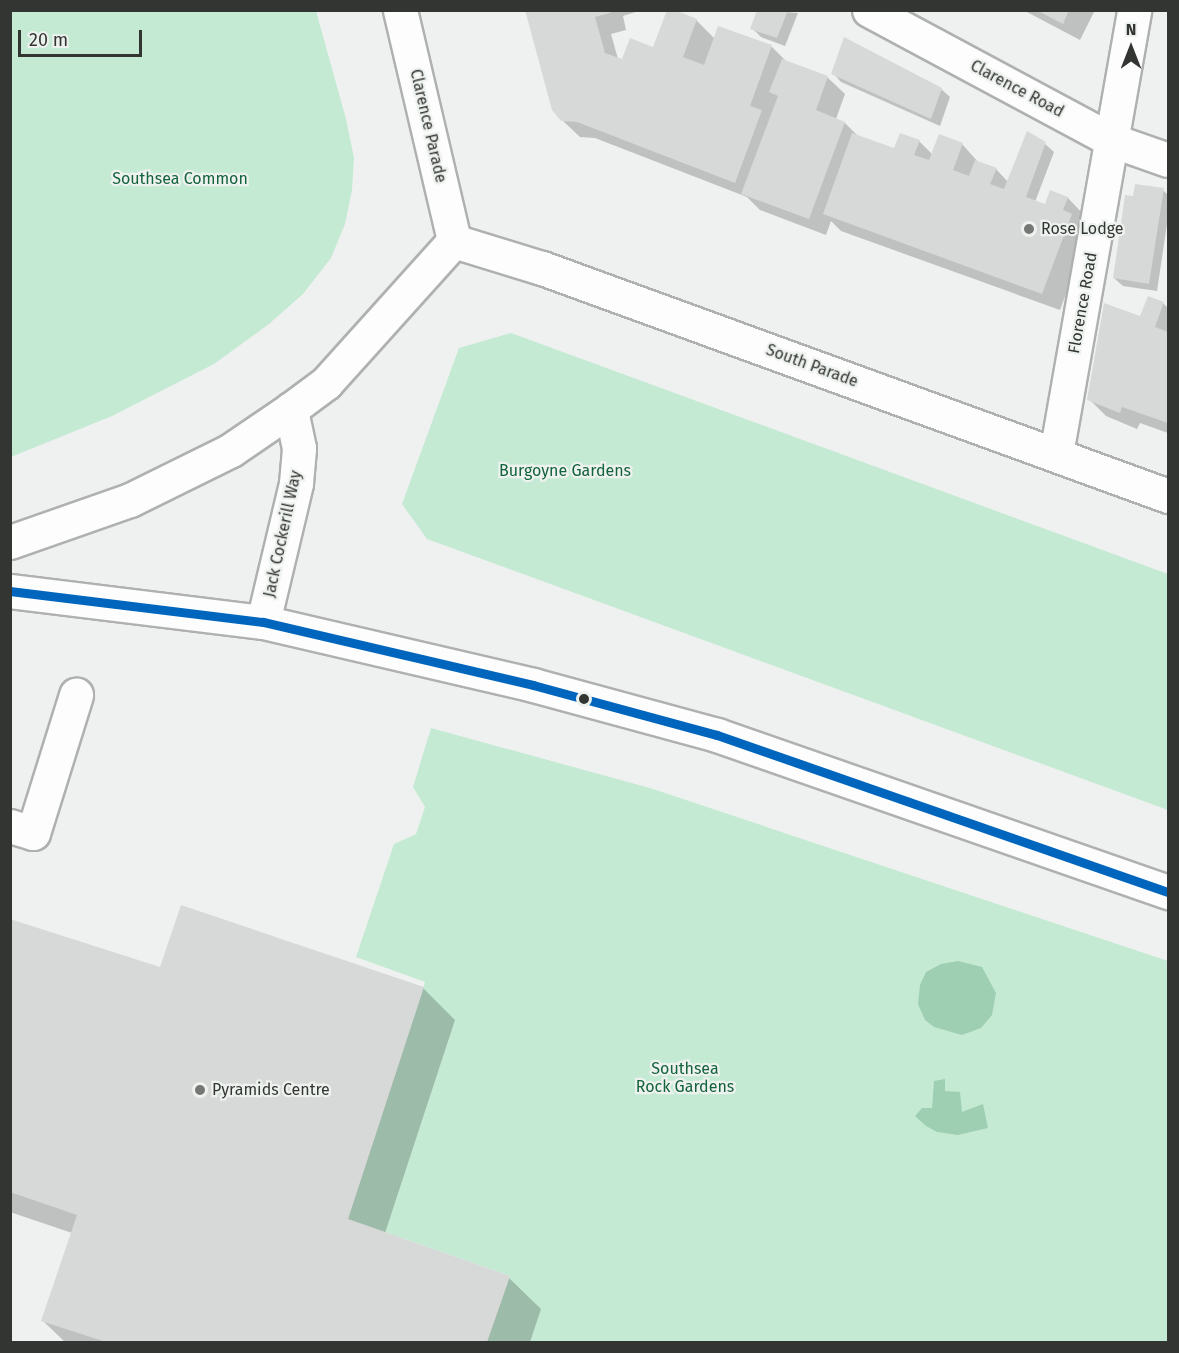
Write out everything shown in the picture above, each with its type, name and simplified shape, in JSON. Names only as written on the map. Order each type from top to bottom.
[{"type":"street","name":"Clarence Parade","points":[[400,10],[454,242]]},
{"type":"street","name":"Clarence Road","points":[[869,10],[1111,140],[1168,160]]},
{"type":"street","name":"Florence Road","points":[[1056,454],[1134,10]]},
{"type":"street","points":[[10,542],[130,500],[231,450],[326,383],[454,242]]},
{"type":"street","name":"South Parade","points":[[454,242],[542,268],[1168,496]]},
{"type":"street","name":"Jack Cockerill Way","points":[[263,622],[296,483],[299,448],[291,409]]},
{"type":"street","points":[[10,591],[263,622],[430,660],[717,735],[1168,892]]},
{"type":"street","points":[[10,826],[33,833],[76,695]]},
{"type":"green space","name":"Southsea Common","points":[[11,10],[316,11],[346,119],[354,158],[352,190],[345,224],[331,258],[303,294],[269,324],[214,364],[112,416],[11,457]]},
{"type":"green space","name":"Burgoyne Gardens","points":[[511,333],[1168,574],[1168,810],[427,539],[402,504],[459,348]]},
{"type":"green space","name":"Southsea Rock Gardens","points":[[431,728],[650,788],[1168,961],[1168,1342],[487,1342],[510,1276],[348,1219],[425,982],[356,957],[394,844],[416,834],[425,807],[413,787]]},
{"type":"shaded area","points":[[958,961],[982,967],[996,993],[992,1015],[981,1028],[962,1035],[934,1027],[925,1020],[918,1004],[920,985],[926,972],[941,964]]},
{"type":"shaded area","points":[[945,1079],[945,1091],[960,1092],[962,1112],[983,1104],[988,1128],[958,1135],[937,1132],[915,1116],[922,1108],[932,1108],[934,1081]]},
{"type":"building","points":[[525,10],[610,10],[610,13],[595,17],[605,53],[622,59],[630,38],[653,47],[667,10],[675,10],[697,19],[683,57],[704,65],[718,26],[772,45],[750,106],[762,110],[735,183],[577,122],[561,121],[552,110]]},
{"type":"building","points":[[757,10],[788,10],[777,38],[750,29]]},
{"type":"building","points":[[1036,10],[1069,10],[1063,24]]},
{"type":"building","points":[[844,37],[942,88],[931,119],[831,74]]},
{"type":"building","points":[[782,59],[828,76],[816,110],[845,122],[809,219],[741,194],[778,96],[769,92]]},
{"type":"building","points":[[1027,131],[1046,142],[1026,197],[1045,204],[1050,190],[1068,197],[1063,210],[1072,214],[1042,294],[823,214],[852,133],[894,148],[900,133],[920,140],[914,155],[929,160],[939,134],[963,143],[953,170],[969,176],[975,160],[997,168],[990,184],[1004,189]]},
{"type":"building","points":[[1135,184],[1164,188],[1149,284],[1113,278],[1125,195],[1133,196]]},
{"type":"building","points":[[1148,296],[1164,302],[1155,327],[1168,332],[1168,423],[1122,407],[1120,413],[1087,400],[1104,303],[1140,316]]},
{"type":"building","name":"Pyramids Centre","points":[[181,905],[424,987],[348,1219],[510,1276],[487,1342],[106,1342],[41,1321],[77,1215],[10,1192],[10,919],[160,967]]},
{"type":"transit line","points":[[10,591],[263,622],[533,685],[717,735],[1168,892]]},
{"type":"place","name":"Rose Lodge","points":[[1029,229]]},
{"type":"place","name":"Pyramids Centre","points":[[200,1090]]}]
